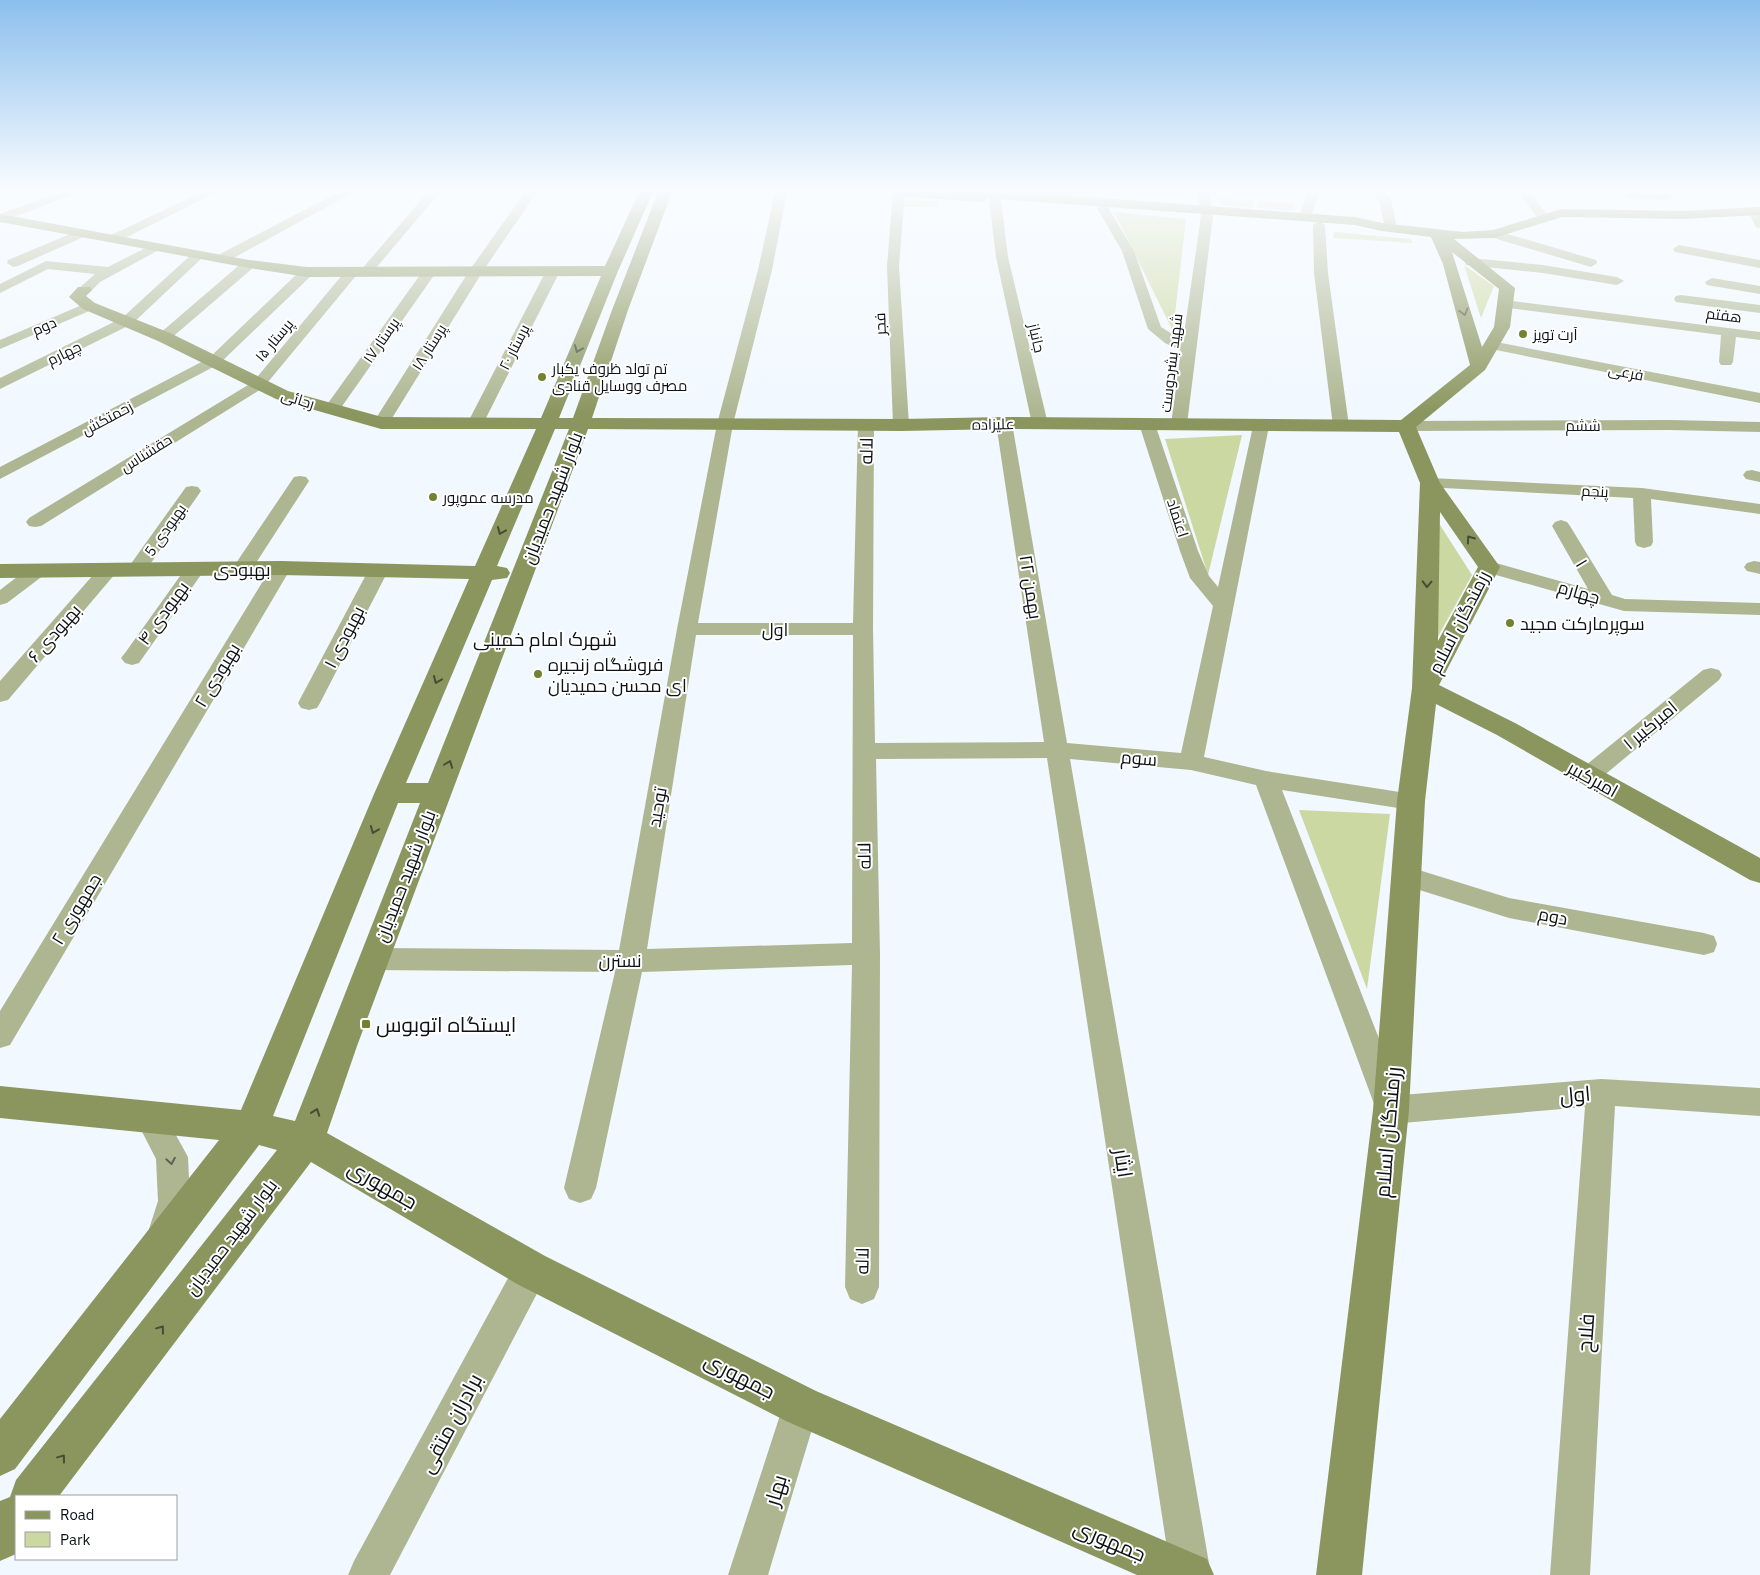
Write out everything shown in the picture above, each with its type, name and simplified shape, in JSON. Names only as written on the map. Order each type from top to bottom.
[{"type":"street","points":[[0,289],[45,266]]},
{"type":"street","points":[[51,266],[109,271]]},
{"type":"street","name":"دوم","points":[[0,346],[86,298],[95,279],[120,266]]},
{"type":"street","name":"چهارم","points":[[0,384],[127,321],[187,266]]},
{"type":"street","points":[[164,336],[246,266]]},
{"type":"street","points":[[259,266],[307,272],[610,271]]},
{"type":"street","name":"پرستار ۱۵","points":[[258,384],[365,266]]},
{"type":"street","name":"پرستار ۱۸","points":[[382,423],[480,266]]},
{"type":"street","name":"بلوار شهید حمیدیان","points":[[33,1495],[306,1140],[580,424],[606,311],[610,271],[613,266]]},
{"type":"street","name":"بلوار شهید حمیدیان","points":[[0,1454],[251,1127],[388,794],[548,423],[629,266]]},
{"type":"street","name":"توحید","points":[[580,1188],[632,960],[687,630],[725,424],[766,266]]},
{"type":"street","name":"فجر","points":[[893,266],[901,425]]},
{"type":"street","name":"جانباز","points":[[1004,266],[1040,424]]},
{"type":"street","points":[[1133,266],[1155,328],[1170,340],[1189,348]]},
{"type":"street","name":"شهید بشردوست","points":[[1179,424],[1199,266]]},
{"type":"street","points":[[1321,266],[1341,426]]},
{"type":"street","points":[[1450,266],[1479,366]]},
{"type":"street","points":[[1406,426],[1479,366],[1502,327],[1507,288],[1476,266]]},
{"type":"street","points":[[1507,266],[1543,269],[1617,281]]},
{"type":"street","name":"پرستار ۱۷","points":[[332,410],[430,271]]},
{"type":"street","name":"پرستار ۲۰","points":[[475,424],[553,271]]},
{"type":"street","name":"زحمتکش","points":[[0,474],[214,361],[307,272]]},
{"type":"street","points":[[1712,282],[1760,290]]},
{"type":"street","name":"رجائی","points":[[86,298],[127,321],[164,336],[282,396],[382,423],[580,424]]},
{"type":"street","points":[[1681,299],[1760,309]]},
{"type":"street","name":"هفتم","points":[[1505,304],[1760,336]]},
{"type":"street","points":[[1726,362],[1729,332]]},
{"type":"street","name":"فرعی","points":[[1491,345],[1760,398]]},
{"type":"street","name":"حقشناس","points":[[35,522],[258,384]]},
{"type":"street","name":"علیزاده","points":[[580,424],[901,425],[1004,423],[1406,426]]},
{"type":"street","name":"۲۲ بهمن","points":[[1004,423],[1057,750]]},
{"type":"street","name":"اعتماد","points":[[1147,424],[1189,551],[1200,578],[1223,605]]},
{"type":"street","name":"لاله","points":[[862,1287],[866,954],[863,629],[866,425]]},
{"type":"street","name":"ششم","points":[[1406,426],[1670,425],[1760,427]]},
{"type":"street","points":[[1191,762],[1261,426]]},
{"type":"street","name":"رزمندگان اسلام","points":[[1406,426],[1430,483],[1490,567],[1425,688]]},
{"type":"street","points":[[242,569],[300,481]]},
{"type":"street","name":"رزمندگان اسلام","points":[[1339,1575],[1391,1110],[1411,800],[1425,688],[1430,483]]},
{"type":"street","name":"پنجم","points":[[1430,483],[1642,493],[1760,509]]},
{"type":"street","name":"بهبودی 5","points":[[137,570],[192,491]]},
{"type":"street","points":[[1642,493],[1644,542]]},
{"type":"street","name":"۱","points":[[1561,526],[1604,599]]},
{"type":"street","name":"چهارم","points":[[1490,567],[1624,605],[1760,609]]},
{"type":"street","name":"بهبودی","points":[[0,571],[281,568],[523,574]]},
{"type":"street","name":"بهبودی ۲","points":[[153,782],[281,568]]},
{"type":"street","name":"بهبودی ۴","points":[[132,658],[195,569]]},
{"type":"street","name":"بهبودی ۶","points":[[0,695],[108,570]]},
{"type":"street","points":[[0,599],[37,571]]},
{"type":"street","name":"بهبودی ۱","points":[[310,703],[378,571]]},
{"type":"street","name":"اول","points":[[687,630],[863,629]]},
{"type":"street","name":"امیرکبیر ۱","points":[[1588,776],[1711,675]]},
{"type":"street","name":"امیرکبیر","points":[[1425,688],[1506,729],[1759,870]]},
{"type":"street","name":"سوم","points":[[863,751],[1057,750],[1191,762],[1266,778],[1411,800]]},
{"type":"street","name":"ایثار","points":[[1057,750],[1191,1575]]},
{"type":"street","points":[[1266,778],[1391,1110]]},
{"type":"street","name":"جمهوری ۲","points":[[0,1036],[153,782]]},
{"type":"street","points":[[388,794],[438,792]]},
{"type":"street","name":"دوم","points":[[1406,876],[1509,908],[1704,944]]},
{"type":"street","name":"نسترن","points":[[374,959],[632,960],[866,954]]},
{"type":"street","name":"اول","points":[[1391,1110],[1601,1092],[1760,1102]]},
{"type":"street","name":"فلاح","points":[[1570,1575],[1601,1092]]},
{"type":"street","points":[[0,1102],[251,1127]]},
{"type":"street","points":[[150,1118],[172,1157],[174,1201],[160,1246]]},
{"type":"street","name":"جمهوری","points":[[251,1127],[306,1140],[531,1270],[801,1406],[1191,1575]]},
{"type":"street","name":"برادران متقی","points":[[368,1575],[531,1270]]},
{"type":"street","name":"بهار","points":[[748,1575],[801,1406]]},
{"type":"street","points":[[0,1538],[15,1518]]},
{"type":"green space","points":[[1141,266],[1181,266],[1173,331]]},
{"type":"green space","points":[[1464,266],[1494,286],[1481,318]]},
{"type":"green space","points":[[1242,435],[1208,575],[1165,439]]},
{"type":"green space","points":[[1433,514],[1472,575],[1435,642]]},
{"type":"green space","points":[[1299,810],[1390,814],[1367,989]]},
{"type":"place","name":"آرت تویز","points":[[1523,334]]},
{"type":"place","name":"تم تولد ظروف یکبار مصرف ووسایل قنادی","points":[[542,377]]},
{"type":"place","name":"مدرسه عموپور","points":[[433,497]]},
{"type":"place","name":"سوپرمارکت مجید","points":[[1510,623]]},
{"type":"place","name":"فروشگاه زنجیره ای محسن حمیدیان","points":[[538,674]]},
{"type":"place","name":"ایستگاه اتوبوس","points":[[366,1024]]},
{"type":"district","name":"شهرک امام خمینی","points":[[545,639]]}]
